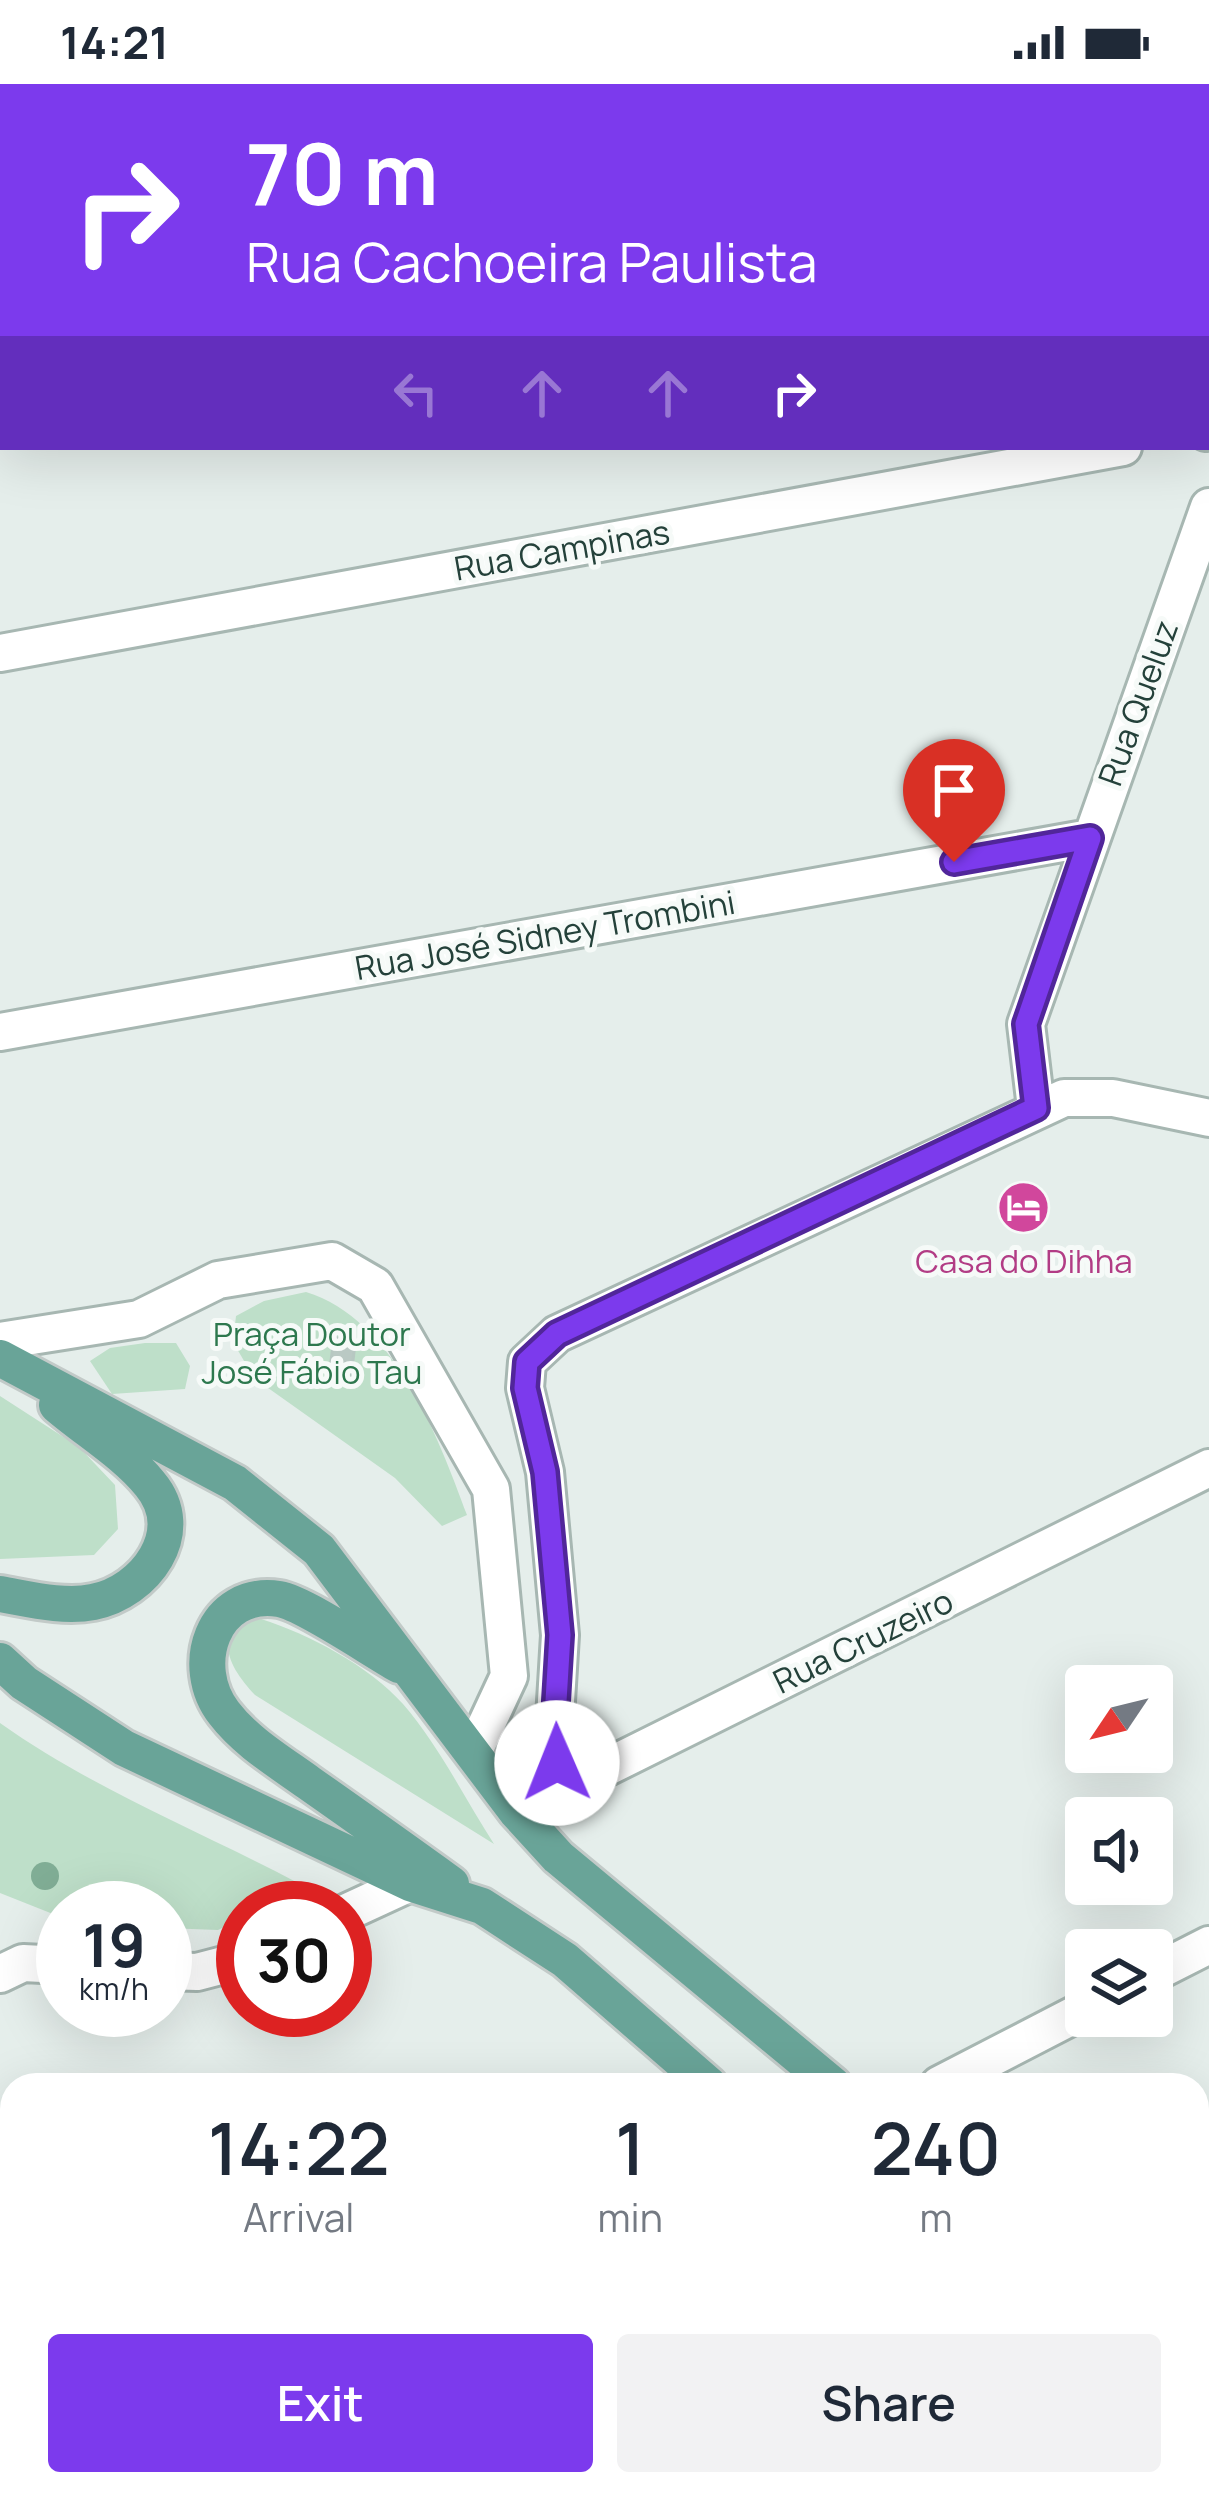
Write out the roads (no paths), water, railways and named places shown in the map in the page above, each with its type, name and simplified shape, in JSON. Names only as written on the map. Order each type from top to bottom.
[{"type":"main road","points":[[0,1358],[153,1486],[165,1524],[160,1558],[133,1585],[93,1602],[0,1594]]},
{"type":"main road","points":[[0,1358],[235,1483],[319,1550],[516,1811],[558,1857],[819,2073]]},
{"type":"main road","points":[[412,1673],[281,1599],[255,1600],[223,1618],[205,1647],[208,1685],[224,1713],[255,1744],[566,1960],[696,2073]]},
{"type":"main road","points":[[0,1661],[23,1683],[124,1748],[410,1883],[482,1906]]},
{"type":"street","name":"Rua Campinas","points":[[0,653],[1107,450]]},
{"type":"street","name":"Rua Queluz","points":[[1036,1108],[1026,1024],[1209,507]]},
{"type":"street","name":"Rua José Sidney Trombini","points":[[0,1032],[1090,838]]},
{"type":"street","points":[[560,1792],[554,1734],[560,1635],[545,1472],[525,1388],[527,1362],[557,1334],[1036,1108],[1064,1098],[1112,1098],[1209,1118]]},
{"type":"street","points":[[0,1341],[139,1319],[218,1280],[332,1261],[375,1286],[491,1489],[509,1676],[473,1751]]},
{"type":"street","name":"Rua Cruzeiro","points":[[516,1811],[1209,1468]]},
{"type":"street","points":[[372,1901],[410,1883]]},
{"type":"street","points":[[1173,1963],[1209,1945]]},
{"type":"street","points":[[962,2073],[1065,2019]]},
{"type":"place","name":"Casa do Dihha","points":[[1024,1207]]},
{"type":"park label","name":"Praça Doutor José Fábio Tau","points":[[312,1353]]}]
